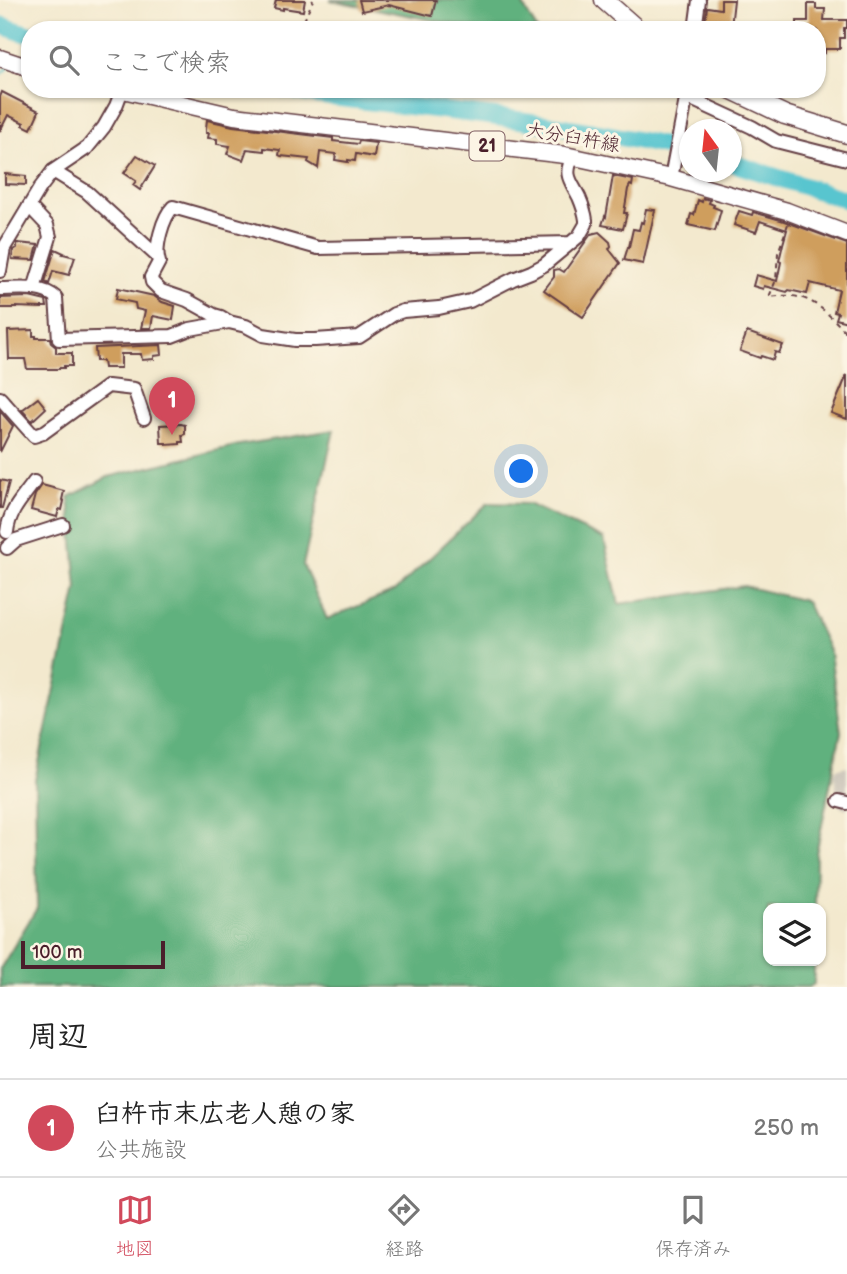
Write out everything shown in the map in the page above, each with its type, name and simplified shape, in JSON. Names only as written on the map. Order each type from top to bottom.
[{"type":"highway","points":[[604,0],[628,21]]},
{"type":"highway","points":[[749,98],[785,115],[847,134]]},
{"type":"main road","points":[[0,58],[21,65]]},
{"type":"main road","name":"大分臼杵線","points":[[156,98],[234,116],[573,157],[672,173],[847,233]]},
{"type":"street","points":[[696,21],[699,0]]},
{"type":"street","points":[[0,271],[4,248],[29,206],[53,171],[87,148],[110,117],[118,98]]},
{"type":"street","points":[[672,173],[686,98]]},
{"type":"street","points":[[696,98],[776,141],[847,159]]},
{"type":"street","points":[[570,243],[318,248],[173,206],[163,223],[157,256],[159,262],[152,282],[161,291],[263,335],[295,340],[359,337],[403,311],[439,309],[470,301],[544,265],[579,236],[586,220],[569,177],[568,166],[573,157]]},
{"type":"street","points":[[53,171],[87,192],[157,256]]},
{"type":"street","points":[[29,206],[47,225],[50,237],[34,289]]},
{"type":"street","points":[[0,289],[34,289],[53,294],[56,298],[59,339],[172,336],[190,329],[229,322]]},
{"type":"street","points":[[0,398],[34,436],[43,433],[108,386],[134,389],[144,418]]},
{"type":"street","points":[[34,482],[8,520],[7,538],[63,525]]},
{"type":"path","points":[[304,21],[313,0]]},
{"type":"path","points":[[786,211],[791,217],[778,253],[776,280],[769,297],[782,295],[807,298],[847,333]]},
{"type":"shaded area","points":[[847,766],[847,809],[839,806],[834,775],[836,769]]},
{"type":"green space","points":[[330,0],[520,0],[532,21],[437,21]]},
{"type":"green space","points":[[334,430],[303,565],[327,619],[395,591],[488,503],[528,504],[604,539],[619,604],[744,586],[806,601],[830,652],[841,732],[816,854],[815,903],[763,903],[763,966],[814,966],[814,984],[809,987],[0,987],[0,969],[37,908],[35,780],[77,588],[69,497],[108,477],[239,445]]},
{"type":"building","points":[[276,0],[305,0],[303,11],[274,8]]},
{"type":"building","points":[[359,0],[436,0],[432,16],[389,5],[362,11]]},
{"type":"building","points":[[721,0],[734,0],[732,21],[705,21],[707,7],[721,9]]},
{"type":"building","points":[[808,4],[816,4],[816,9],[825,9],[824,20],[847,20],[844,38],[840,38],[840,49],[826,49],[826,21],[808,21]]},
{"type":"building","points":[[2,92],[39,111],[31,129],[8,115],[0,131]]},
{"type":"building","points":[[207,120],[233,126],[333,138],[333,141],[376,143],[374,157],[356,154],[355,161],[348,162],[335,160],[336,154],[320,152],[318,168],[308,162],[309,159],[281,156],[280,150],[264,148],[264,151],[247,149],[243,160],[227,154],[230,146],[217,144],[217,139],[208,138]]},
{"type":"building","points":[[137,155],[155,166],[140,190],[133,185],[136,181],[124,173]]},
{"type":"building","points":[[5,174],[26,176],[26,185],[5,184]]},
{"type":"building","points":[[613,176],[633,180],[628,189],[623,229],[602,225],[606,217]]},
{"type":"building","points":[[703,198],[710,200],[709,203],[714,205],[713,207],[721,210],[715,231],[688,225],[698,200],[702,202]]},
{"type":"building","points":[[646,209],[655,210],[643,264],[624,260],[633,229],[639,230]]},
{"type":"building","points":[[739,211],[784,221],[847,244],[847,322],[836,319],[838,313],[834,312],[839,290],[810,283],[807,294],[753,286],[756,275],[777,281],[787,230],[760,221],[756,232],[734,225]]},
{"type":"building","points":[[599,232],[610,242],[609,249],[620,263],[583,317],[544,290],[554,277],[554,270],[564,272],[591,234]]},
{"type":"building","points":[[17,243],[38,245],[34,260],[12,259]]},
{"type":"building","points":[[55,249],[75,257],[69,275],[53,271],[49,284],[45,282]]},
{"type":"building","points":[[118,288],[154,296],[175,306],[173,320],[153,316],[151,328],[141,328],[145,311],[136,309],[135,303],[116,299]]},
{"type":"building","points":[[29,297],[46,301],[47,307],[0,308],[0,298]]},
{"type":"building","points":[[33,330],[33,336],[36,338],[50,338],[56,347],[56,353],[72,353],[72,366],[59,369],[27,369],[25,359],[9,359],[8,331]]},
{"type":"building","points":[[747,332],[783,345],[779,353],[775,352],[773,360],[740,351]]},
{"type":"building","points":[[161,345],[162,355],[154,356],[154,359],[142,360],[141,354],[121,354],[121,368],[104,368],[103,361],[96,361],[95,348]]},
{"type":"building","points":[[847,375],[847,419],[831,413]]},
{"type":"building","points":[[38,398],[46,408],[32,421],[22,410]]},
{"type":"building","points":[[0,411],[13,426],[0,452]]},
{"type":"building","points":[[160,425],[185,425],[183,442],[166,445],[161,443]]},
{"type":"building","points":[[0,480],[9,482],[2,508],[0,508]]},
{"type":"building","points":[[42,485],[64,491],[62,510],[59,509],[57,517],[31,510],[35,495]]},
{"type":"waterway","points":[[0,25],[21,32]]},
{"type":"waterway","points":[[0,74],[9,67]]},
{"type":"waterway","points":[[340,98],[550,125],[679,150]]},
{"type":"waterway","points":[[742,166],[847,200]]},
{"type":"place","name":"臼杵市末広老人憩の家","points":[[172,435]]}]
